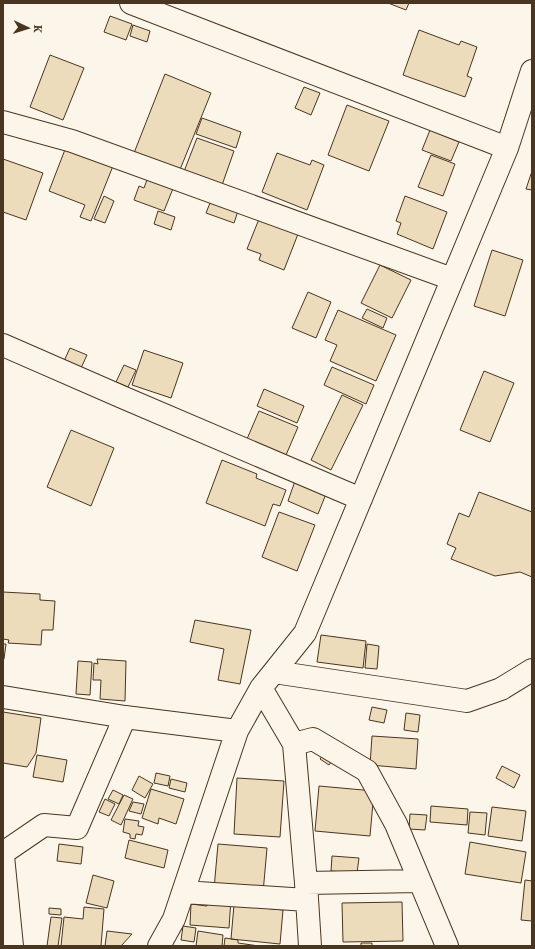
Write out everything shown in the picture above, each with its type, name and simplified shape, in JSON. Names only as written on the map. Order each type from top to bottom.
[{"type":"street","points":[[131,3],[507,148]]},
{"type":"street","points":[[159,946],[174,919],[237,730],[267,680],[305,632],[507,148],[532,71]]},
{"type":"street","points":[[3,122],[72,141],[452,279]]},
{"type":"street","points":[[3,345],[361,499]]},
{"type":"street","points":[[267,680],[467,701],[501,689],[532,670]]},
{"type":"street","points":[[267,680],[294,744],[307,891],[310,946]]},
{"type":"street","points":[[3,697],[125,717],[237,730]]},
{"type":"street","points":[[3,853],[44,825],[77,828],[125,717]]},
{"type":"street","points":[[294,744],[313,739],[367,771],[396,824],[447,946]]},
{"type":"street","points":[[3,856],[12,946]]},
{"type":"street","points":[[183,892],[307,891],[419,881]]},
{"type":"building","points":[[388,3],[409,3],[406,10]]},
{"type":"building","points":[[110,16],[132,24],[126,40],[104,32]]},
{"type":"building","points":[[133,25],[150,31],[147,42],[130,36]]},
{"type":"building","points":[[419,30],[459,45],[461,41],[477,47],[467,76],[472,78],[465,97],[403,75]]},
{"type":"building","points":[[50,55],[84,68],[63,120],[30,107]]},
{"type":"building","points":[[165,74],[211,93],[179,172],[134,153]]},
{"type":"building","points":[[304,87],[320,93],[311,115],[295,108]]},
{"type":"building","points":[[347,105],[389,121],[369,171],[328,155]]},
{"type":"building","points":[[202,118],[241,132],[236,148],[196,134]]},
{"type":"building","points":[[430,130],[459,142],[451,161],[422,150]]},
{"type":"building","points":[[197,138],[234,151],[221,188],[183,174]]},
{"type":"building","points":[[66,147],[113,166],[91,221],[80,217],[85,205],[49,191]]},
{"type":"building","points":[[277,153],[310,165],[312,160],[324,165],[307,210],[262,192]]},
{"type":"building","points":[[431,155],[455,164],[443,196],[418,187]]},
{"type":"building","points":[[3,159],[43,173],[26,220],[3,212]]},
{"type":"building","points":[[532,171],[532,190],[526,189]]},
{"type":"building","points":[[148,177],[174,186],[164,211],[134,200],[139,186],[144,188]]},
{"type":"building","points":[[104,196],[114,201],[105,223],[94,219]]},
{"type":"building","points":[[405,196],[447,212],[433,249],[397,234],[401,223],[396,221]]},
{"type":"building","points":[[212,198],[239,208],[234,223],[206,213]]},
{"type":"building","points":[[158,211],[175,217],[171,230],[154,224]]},
{"type":"building","points":[[259,219],[298,234],[284,270],[259,260],[261,254],[247,249]]},
{"type":"building","points":[[492,250],[523,260],[505,316],[474,306]]},
{"type":"building","points":[[380,265],[411,280],[392,318],[361,303]]},
{"type":"building","points":[[308,292],[331,302],[316,338],[292,328]]},
{"type":"building","points":[[367,309],[387,318],[383,328],[362,318]]},
{"type":"building","points":[[338,310],[396,335],[376,381],[330,361],[337,345],[325,340]]},
{"type":"building","points":[[70,348],[87,355],[81,368],[64,361]]},
{"type":"building","points":[[144,350],[183,363],[171,398],[132,385]]},
{"type":"building","points":[[124,365],[136,370],[128,387],[116,382]]},
{"type":"building","points":[[332,367],[374,385],[366,404],[324,385]]},
{"type":"building","points":[[484,371],[514,383],[490,442],[460,430]]},
{"type":"building","points":[[264,389],[304,406],[297,423],[257,406]]},
{"type":"building","points":[[342,395],[363,405],[331,470],[311,460]]},
{"type":"building","points":[[259,411],[298,427],[286,455],[247,439]]},
{"type":"building","points":[[71,430],[114,448],[91,506],[47,487]]},
{"type":"building","points":[[222,460],[257,474],[256,478],[286,490],[280,506],[273,504],[265,526],[206,503]]},
{"type":"building","points":[[295,481],[326,494],[318,514],[288,501]]},
{"type":"building","points":[[479,492],[532,512],[532,577],[520,572],[495,576],[451,559],[456,548],[447,544],[459,513],[469,517]]},
{"type":"building","points":[[279,512],[315,525],[297,571],[262,557]]},
{"type":"building","points":[[3,592],[40,594],[40,600],[55,601],[53,630],[42,630],[41,645],[8,643],[9,640],[3,639]]},
{"type":"building","points":[[195,620],[251,630],[240,684],[218,680],[224,649],[190,642]]},
{"type":"building","points":[[321,635],[366,641],[363,668],[317,662]]},
{"type":"building","points":[[3,644],[6,644],[4,659],[3,659]]},
{"type":"building","points":[[367,644],[379,646],[377,669],[365,668]]},
{"type":"building","points":[[97,659],[126,661],[125,701],[100,699],[101,680],[93,680],[94,663],[98,664]]},
{"type":"building","points":[[78,661],[92,662],[90,695],[76,694]]},
{"type":"building","points":[[372,707],[387,710],[384,723],[369,720]]},
{"type":"building","points":[[3,712],[41,718],[36,753],[27,767],[3,763]]},
{"type":"building","points":[[406,713],[420,715],[418,732],[404,730]]},
{"type":"building","points":[[372,736],[418,739],[416,769],[370,765]]},
{"type":"building","points":[[326,751],[335,757],[329,765],[320,759]]},
{"type":"building","points":[[37,755],[67,760],[63,782],[33,777]]},
{"type":"building","points":[[502,766],[520,775],[514,788],[496,778]]},
{"type":"building","points":[[156,773],[170,776],[168,786],[154,783]]},
{"type":"building","points":[[139,776],[153,784],[145,798],[132,790]]},
{"type":"building","points":[[237,778],[284,781],[280,837],[234,834]]},
{"type":"building","points":[[171,779],[187,783],[185,792],[169,788]]},
{"type":"building","points":[[319,786],[374,791],[370,836],[315,831]]},
{"type":"building","points":[[151,789],[184,799],[176,824],[159,818],[158,824],[142,818]]},
{"type":"building","points":[[113,790],[123,795],[119,804],[108,799]]},
{"type":"building","points":[[124,795],[133,799],[121,825],[111,820]]},
{"type":"building","points":[[105,799],[115,804],[109,816],[99,812]]},
{"type":"building","points":[[133,802],[144,804],[141,814],[129,811]]},
{"type":"building","points":[[431,806],[468,809],[467,825],[430,822]]},
{"type":"building","points":[[492,807],[526,811],[522,841],[488,836]]},
{"type":"building","points":[[470,812],[487,813],[485,835],[468,833]]},
{"type":"building","points":[[410,814],[427,815],[425,830],[409,829]]},
{"type":"building","points":[[125,819],[139,821],[138,826],[144,827],[142,835],[136,834],[135,839],[130,838],[130,834],[123,832]]},
{"type":"building","points":[[129,840],[168,850],[164,868],[125,858]]},
{"type":"building","points":[[470,842],[526,852],[521,883],[465,874]]},
{"type":"building","points":[[59,844],[83,847],[81,864],[57,861]]},
{"type":"building","points":[[218,844],[267,848],[263,893],[214,889]]},
{"type":"building","points":[[332,856],[359,858],[357,873],[331,871]]},
{"type":"building","points":[[93,875],[114,881],[107,908],[86,903]]},
{"type":"building","points":[[525,880],[532,881],[532,921],[521,920]]},
{"type":"building","points":[[207,897],[231,899],[229,928],[190,925],[191,904],[207,906]]},
{"type":"building","points":[[402,902],[403,941],[343,942],[342,903]]},
{"type":"building","points":[[234,905],[283,910],[280,944],[231,939]]},
{"type":"building","points":[[84,907],[104,909],[101,946],[61,946],[64,917],[83,919]]},
{"type":"building","points":[[49,908],[61,909],[61,915],[49,914]]},
{"type":"building","points":[[51,917],[62,918],[58,946],[47,946]]},
{"type":"building","points":[[183,926],[196,928],[194,942],[181,940]]},
{"type":"building","points":[[107,931],[132,934],[121,946],[105,946]]},
{"type":"building","points":[[198,931],[223,935],[222,946],[196,946]]},
{"type":"building","points":[[225,938],[238,940],[238,943],[259,946],[224,946]]},
{"type":"building","points":[[361,943],[372,943],[372,946],[361,946]]}]
